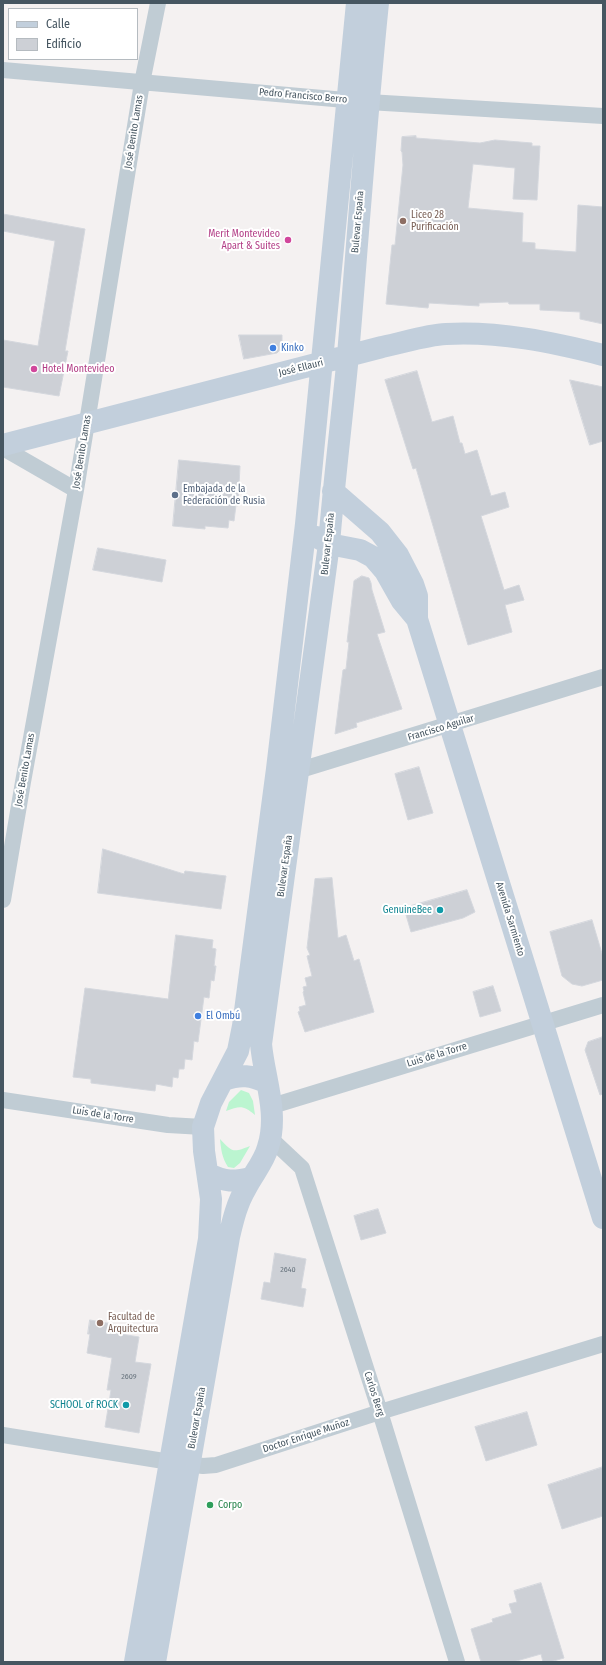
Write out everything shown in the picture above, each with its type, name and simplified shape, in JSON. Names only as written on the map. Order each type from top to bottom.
[{"type":"main road","name":"Bulevar España","points":[[159,1658],[179,1464],[212,1212],[209,1174],[204,1151],[203,1127],[211,1103],[238,1051],[287,770],[329,544],[347,356],[357,101],[357,3]]},
{"type":"main road","name":"Bulevar España","points":[[135,1662],[228,1237],[240,1200],[264,1157],[270,1138],[272,1106],[261,1044],[287,770],[306,524],[321,363],[357,101],[378,3]]},
{"type":"main road","name":"José Ellauri","points":[[3,446],[382,347],[445,334],[496,335],[557,343],[603,355]]},
{"type":"main road","name":"Avenida Sarmiento","points":[[333,491],[380,532],[398,555],[413,584],[416,596],[417,619],[449,726],[603,1218]]},
{"type":"main road","name":"Avenida Sarmiento","points":[[306,524],[316,536],[329,544],[360,550],[372,557],[385,570],[402,601],[417,619]]},
{"type":"main road","points":[[224,1080],[244,1076],[257,1078],[267,1083]]},
{"type":"main road","points":[[209,1174],[224,1180],[240,1181],[251,1178]]},
{"type":"street","name":"José Benito Lamas","points":[[3,900],[22,782],[76,490],[142,83],[158,3]]},
{"type":"street","name":"Pedro Francisco Berro","points":[[3,70],[357,101],[603,116]]},
{"type":"street","points":[[3,446],[76,490]]},
{"type":"street","name":"Francisco Aguilar","points":[[287,770],[449,726],[603,677]]},
{"type":"street","name":"Luis de la Torre","points":[[272,1106],[603,1005]]},
{"type":"street","name":"Luis de la Torre","points":[[3,1100],[168,1125],[203,1127]]},
{"type":"street","name":"Carlos Berg","points":[[270,1138],[302,1168],[380,1412],[457,1662]]},
{"type":"street","name":"Doctor Enrique Muñoz","points":[[3,1435],[179,1464],[216,1465],[380,1412],[603,1344]]},
{"type":"green space","points":[[241,1090],[249,1093],[253,1101],[255,1115],[247,1109],[241,1107],[226,1111],[229,1102]]},
{"type":"green space","points":[[220,1139],[227,1147],[233,1150],[240,1150],[250,1146],[240,1163],[234,1168],[228,1167],[224,1160]]},
{"type":"building","points":[[416,136],[416,138],[480,143],[495,140],[532,143],[532,146],[540,146],[537,200],[513,199],[515,168],[473,164],[468,208],[523,213],[522,242],[535,243],[535,249],[576,252],[578,205],[603,207],[603,324],[580,319],[580,312],[540,310],[540,304],[509,304],[508,302],[479,303],[479,306],[429,303],[428,308],[386,304],[392,245],[395,245],[403,165],[401,151],[402,137]]},
{"type":"building","points":[[3,214],[85,229],[65,351],[68,351],[59,396],[3,387],[3,340],[38,346],[55,241],[3,231]]},
{"type":"building","points":[[239,335],[282,335],[282,348],[277,353],[244,359]]},
{"type":"building","points":[[417,371],[432,422],[453,416],[460,443],[462,443],[465,454],[477,450],[491,496],[505,492],[509,507],[481,516],[504,590],[519,585],[524,600],[505,605],[512,632],[468,645],[416,468],[413,469],[385,380]]},
{"type":"building","points":[[570,380],[603,387],[603,441],[590,445]]},
{"type":"building","points":[[179,460],[240,466],[238,506],[236,505],[234,521],[229,520],[228,528],[205,526],[205,529],[173,526]]},
{"type":"building","points":[[98,548],[166,560],[162,582],[93,570]]},
{"type":"building","points":[[362,576],[369,578],[371,583],[385,632],[377,634],[402,709],[356,723],[357,727],[335,734],[343,670],[346,669],[349,642],[347,642],[354,581]]},
{"type":"building","points":[[419,767],[433,813],[408,820],[395,774]]},
{"type":"building","points":[[103,849],[184,874],[185,871],[226,876],[221,909],[98,893]]},
{"type":"building","points":[[332,878],[338,938],[346,935],[354,961],[359,959],[374,1012],[305,1032],[298,1012],[300,1011],[299,1007],[306,1005],[303,992],[303,987],[307,986],[305,978],[312,976],[307,956],[310,955],[307,948],[315,879]]},
{"type":"building","name":"GenuineBee","points":[[467,890],[475,912],[463,918],[411,932],[404,908]]},
{"type":"building","points":[[592,920],[603,957],[603,980],[582,986],[572,984],[562,976],[550,932]]},
{"type":"building","points":[[176,935],[213,940],[212,948],[216,949],[214,981],[211,980],[209,998],[204,997],[198,1042],[194,1041],[192,1060],[185,1059],[184,1069],[179,1069],[178,1078],[173,1077],[172,1087],[156,1084],[155,1091],[91,1083],[91,1079],[73,1077],[85,988],[168,999]]},
{"type":"building","points":[[493,986],[501,1011],[480,1017],[473,992]]},
{"type":"building","points":[[603,1037],[603,1094],[600,1095],[585,1050],[588,1042]]},
{"type":"building","points":[[378,1209],[386,1233],[361,1240],[354,1216]]},
{"type":"building","points":[[275,1253],[306,1259],[301,1288],[306,1289],[303,1307],[261,1299],[264,1282],[270,1283]]},
{"type":"building","points":[[90,1320],[123,1326],[121,1334],[139,1337],[135,1362],[151,1364],[139,1433],[105,1427],[111,1390],[107,1390],[112,1358],[87,1353],[90,1334],[88,1334]]},
{"type":"building","points":[[527,1412],[537,1445],[486,1461],[475,1427]]},
{"type":"building","points":[[603,1467],[603,1516],[562,1529],[548,1485]]},
{"type":"building","points":[[541,1583],[564,1658],[550,1662],[543,1662],[541,1654],[513,1662],[481,1662],[471,1629],[493,1622],[492,1619],[512,1613],[509,1604],[517,1602],[514,1591]]},
{"type":"place","name":"Liceo 28 Purificación","points":[[403,221]]},
{"type":"place","name":"Merit Montevideo Apart & Suites","points":[[288,240]]},
{"type":"place","name":"Kinko","points":[[273,348]]},
{"type":"place","name":"Hotel Montevideo","points":[[34,369]]},
{"type":"place","name":"Embajada de la Federación de Rusia","points":[[175,495]]},
{"type":"place","name":"GenuineBee","points":[[440,910]]},
{"type":"place","name":"El Ombú","points":[[198,1016]]},
{"type":"place","name":"Facultad de Arquitectura","points":[[100,1323]]},
{"type":"place","name":"SCHOOL of ROCK","points":[[126,1405]]},
{"type":"place","name":"Corpo","points":[[210,1505]]}]
